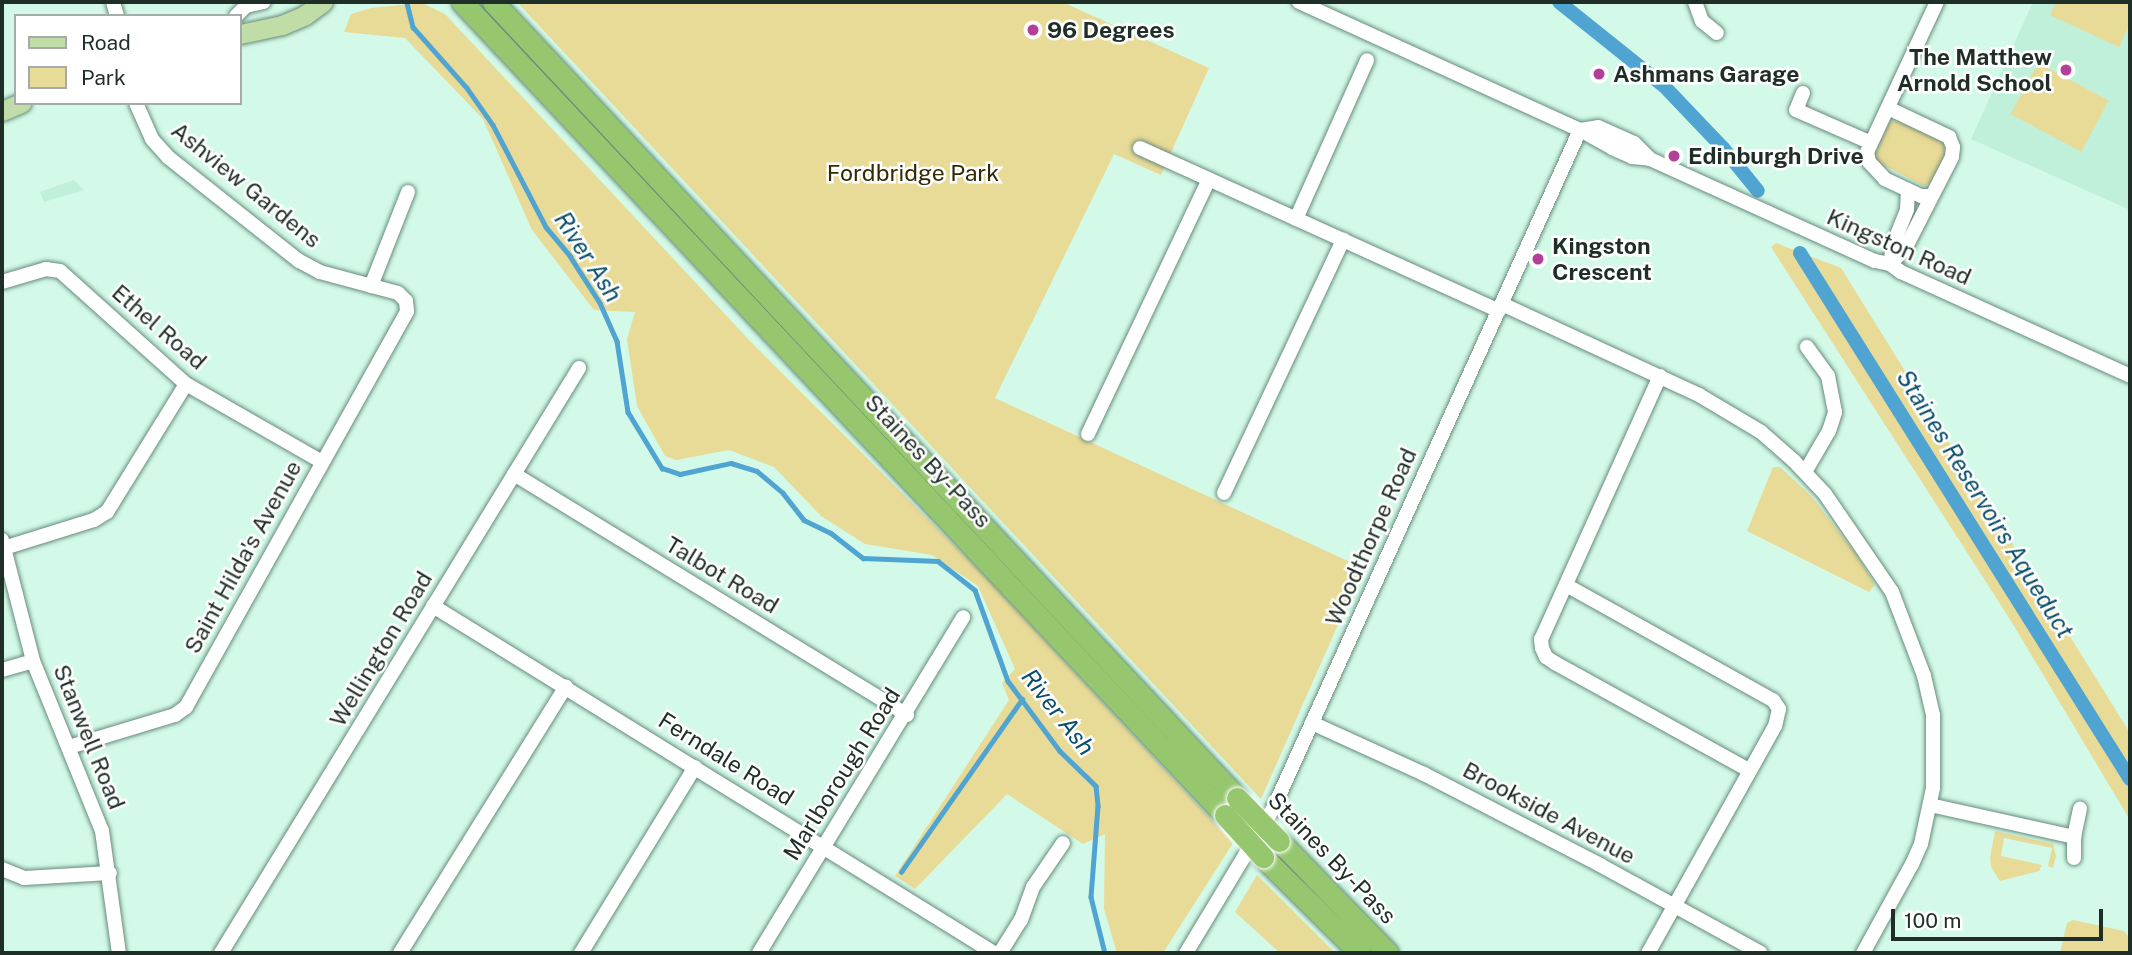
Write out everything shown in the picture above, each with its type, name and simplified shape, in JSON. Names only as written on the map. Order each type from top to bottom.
[{"type":"highway","name":"Staines By-Pass","points":[[462,2],[1231,806],[1279,841],[1388,953]]},
{"type":"highway","name":"Staines By-Pass","points":[[493,2],[1231,806],[1263,857],[1360,953]]},
{"type":"main road","points":[[242,34],[282,25],[305,15],[323,2]]},
{"type":"street","points":[[238,14],[246,6],[264,2]]},
{"type":"street","name":"Kingston Road","points":[[1298,2],[1580,130],[1623,153],[1650,159],[1875,261],[1890,264],[1901,272],[2130,376]]},
{"type":"street","points":[[1695,2],[1702,21],[1717,33]]},
{"type":"street","points":[[1931,196],[1908,190],[1885,178],[1869,162],[1867,152],[1937,2]]},
{"type":"street","points":[[1296,219],[1367,60]]},
{"type":"street","points":[[1803,93],[1796,110],[1871,143]]},
{"type":"street","name":"Ashview Gardens","points":[[137,105],[152,139],[169,157],[299,261],[320,272],[398,293],[406,301],[407,310],[402,321]]},
{"type":"street","points":[[1888,108],[1949,137],[1952,157],[1905,249],[1890,264]]},
{"type":"street","name":"Woodthorpe Road","points":[[1186,953],[1273,809],[1580,130]]},
{"type":"street","points":[[1140,148],[1343,240],[1660,376],[1742,419],[1805,472],[1854,535],[1892,592],[1924,676],[1933,715],[1934,755],[1930,805],[1912,864],[1863,953]]},
{"type":"street","points":[[1088,434],[1209,179]]},
{"type":"street","points":[[1890,264],[1894,242],[1907,209],[1908,190]]},
{"type":"street","points":[[371,286],[408,192]]},
{"type":"street","points":[[1224,493],[1343,240]]},
{"type":"street","name":"Ethel Road","points":[[2,282],[46,269],[60,271],[186,384],[322,462]]},
{"type":"street","name":"Saint Hilda's Avenue","points":[[69,747],[175,715],[186,707],[402,321]]},
{"type":"street","points":[[1805,472],[1829,431],[1835,412],[1829,376],[1807,347]]},
{"type":"street","name":"Wellington Road","points":[[221,953],[579,368]]},
{"type":"street","points":[[1660,376],[1541,639],[1546,657],[1749,770]]},
{"type":"street","points":[[3,544],[94,520],[107,512],[186,384]]},
{"type":"street","name":"Talbot Road","points":[[514,474],[907,715]]},
{"type":"street","name":"Stanwell Road","points":[[3,544],[33,660],[102,831],[110,873],[119,953]]},
{"type":"street","points":[[1566,585],[1773,700],[1779,709],[1779,717],[1648,953]]},
{"type":"street","name":"Ferndale Road","points":[[433,606],[824,847],[970,947],[994,953]]},
{"type":"street","name":"Marlborough Road","points":[[759,953],[907,715],[963,617]]},
{"type":"street","points":[[2,670],[33,660]]},
{"type":"street","points":[[400,953],[566,686]]},
{"type":"street","name":"Brookside Avenue","points":[[1311,723],[1424,774],[1761,953]]},
{"type":"street","points":[[581,953],[695,767]]},
{"type":"street","points":[[1930,805],[2074,837]]},
{"type":"street","points":[[2074,858],[2074,837],[2080,809]]},
{"type":"street","points":[[1000,953],[1021,920],[1033,887],[1063,843]]},
{"type":"street","points":[[2,869],[24,878],[110,873]]},
{"type":"shaded area","name":"The Matthew Arnold School","points":[[2033,2],[2130,2],[2130,210],[1971,139]]},
{"type":"shaded area","points":[[74,180],[84,190],[44,202],[40,192]]},
{"type":"green space","name":"Fordbridge Park","points":[[517,2],[1062,2],[1209,68],[1161,175],[1114,154],[995,398],[1363,568],[1261,799]]},
{"type":"green space","points":[[2056,2],[2130,2],[2130,23],[2119,47],[2050,15]]},
{"type":"green space","points":[[422,3],[445,14],[750,341],[986,577],[1233,843],[1163,953],[1117,953],[1104,909],[1105,834],[1083,844],[1007,794],[915,889],[895,876],[1009,700],[1002,683],[1015,669],[978,586],[932,555],[865,544],[821,516],[774,467],[729,450],[676,460],[665,456],[637,406],[627,339],[635,312],[594,310],[532,230],[483,119],[405,38],[344,32],[351,14],[371,8]]},
{"type":"green space","points":[[2038,63],[2109,101],[2081,152],[2011,114]]},
{"type":"green space","points":[[1898,121],[1943,139],[1947,151],[1932,182],[1924,186],[1877,162],[1874,156],[1888,122]]},
{"type":"green space","points":[[1776,243],[1841,268],[2130,733],[2130,820],[2011,621],[1771,247]]},
{"type":"green space","points":[[1773,467],[1780,467],[1811,496],[1857,555],[1875,585],[1869,592],[1747,531]]},
{"type":"green space","points":[[1995,831],[2053,844],[2056,856],[2053,868],[2048,866],[2052,848],[2004,838],[2001,856],[2042,865],[2039,871],[2000,881],[1991,867],[1990,858]]},
{"type":"green space","points":[[1257,875],[1335,953],[1280,953],[1235,912]]},
{"type":"green space","points":[[2073,920],[2124,931],[2130,939],[2130,953],[2060,953],[2067,923]]},
{"type":"waterway","name":"Staines Reservoirs Aqueduct","points":[[1559,2],[1664,86],[1723,148],[1758,191]]},
{"type":"waterway","name":"River Ash","points":[[407,3],[413,27],[467,88],[493,125],[546,227],[570,256],[600,303],[617,341],[628,412],[662,468],[680,474],[731,463],[757,471],[783,493],[804,520],[831,533],[863,558],[938,561],[975,590],[1008,681],[1060,751],[1096,786],[1098,806],[1091,897],[1105,953]]},
{"type":"waterway","name":"Staines Reservoirs Aqueduct","points":[[1800,253],[2130,779]]},
{"type":"waterway","points":[[901,872],[1022,699]]},
{"type":"place","name":"96 Degrees","points":[[1033,30]]},
{"type":"place","name":"The Matthew Arnold School","points":[[2066,70]]},
{"type":"place","name":"Ashmans Garage","points":[[1599,74]]},
{"type":"place","name":"Edinburgh Drive","points":[[1674,156]]},
{"type":"place","name":"Kingston Crescent","points":[[1538,259]]}]
